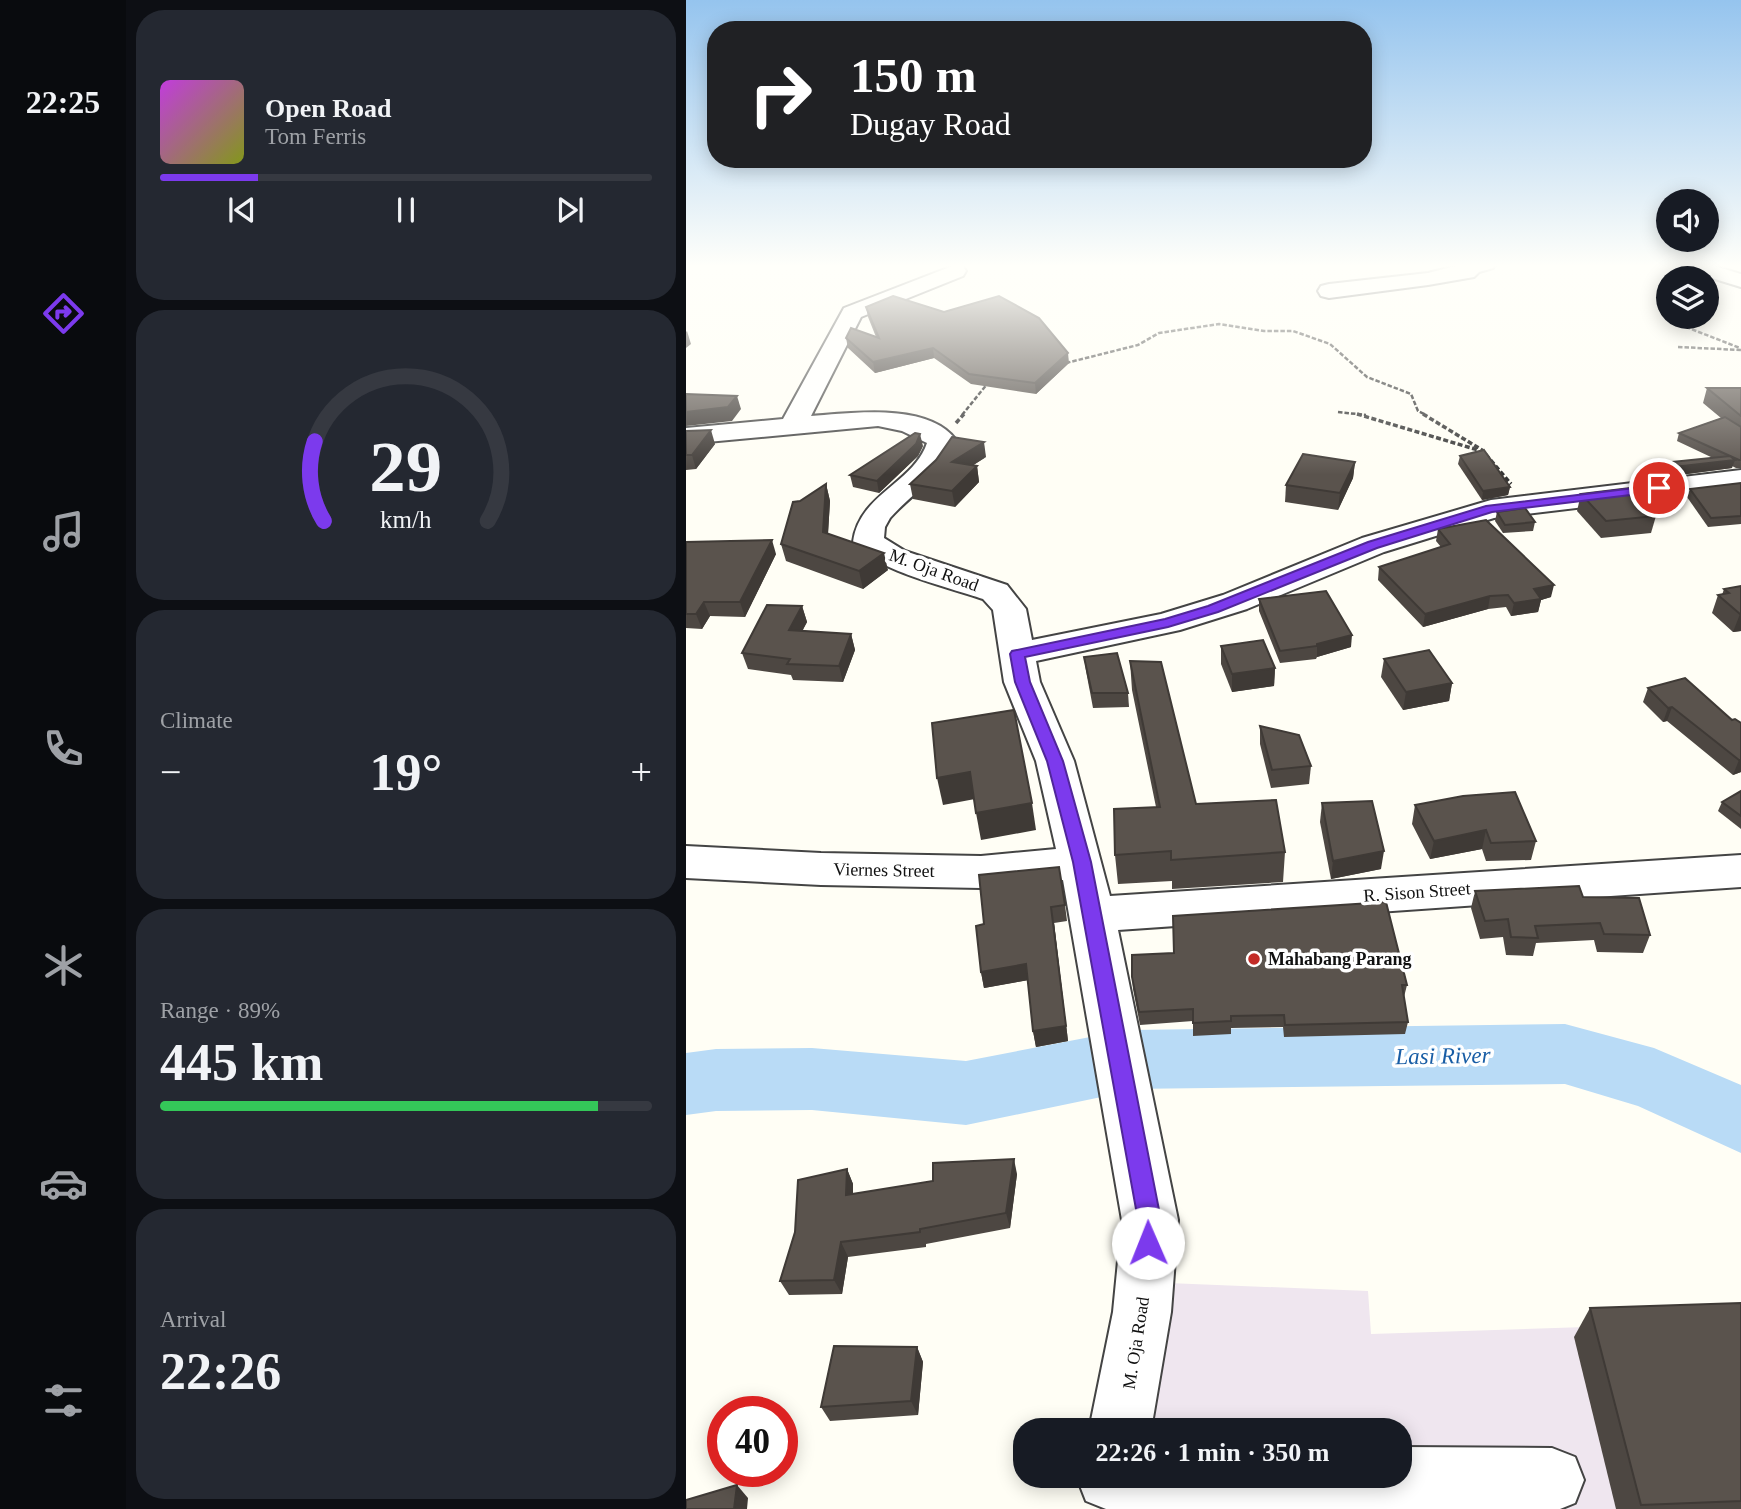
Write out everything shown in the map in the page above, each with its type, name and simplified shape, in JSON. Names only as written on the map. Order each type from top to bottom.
[{"type":"street","points":[[792,427],[841,334]]},
{"type":"street","points":[[686,436],[878,418],[913,424],[942,440]]},
{"type":"street","name":"M. Oja Road","points":[[942,440],[939,455],[874,517],[866,533],[868,541],[894,558],[995,592],[1009,609],[1023,682],[1055,761],[1093,914],[1150,1220],[1143,1312],[1121,1418]]},
{"type":"street","points":[[1017,654],[1168,622],[1235,602],[1385,541],[1490,509],[1522,503],[1741,479]]},
{"type":"street","name":"Viernes Street","points":[[686,862],[821,869],[981,872],[1082,862]]},
{"type":"street","name":"R. Sison Street","points":[[1093,914],[1741,871]]},
{"type":"street","points":[[1412,1478],[1552,1480]]},
{"type":"path","points":[[1059,365],[1138,345],[1155,334]]},
{"type":"path","points":[[1303,334],[1330,344],[1367,377],[1411,394],[1418,411],[1462,433],[1501,468],[1522,503]]},
{"type":"path","points":[[1705,334],[1741,349]]},
{"type":"path","points":[[1678,346],[1741,349]]},
{"type":"path","points":[[942,440],[993,377]]},
{"type":"path","points":[[1338,412],[1363,414],[1482,451]]},
{"type":"shaded area","points":[[1168,1283],[1368,1291],[1371,1334],[1741,1322],[1741,1509],[1127,1509],[1296,1488],[1412,1488],[1412,1418],[1148,1418]]},
{"type":"building","points":[[848,334],[869,334],[879,338],[877,334],[1053,334],[1068,353],[1035,383],[969,374],[933,348],[873,362],[846,338]]},
{"type":"building","points":[[1707,388],[1741,388],[1741,416]]},
{"type":"building","points":[[686,394],[737,396],[728,407],[686,412]]},
{"type":"building","points":[[1725,417],[1741,427],[1741,460],[1679,433]]},
{"type":"building","points":[[711,430],[692,455],[686,455],[686,431]]},
{"type":"building","points":[[915,433],[920,434],[916,444],[877,481],[850,475]]},
{"type":"building","points":[[952,437],[984,442],[952,462],[977,466],[952,491],[910,484],[936,460]]},
{"type":"building","points":[[1484,450],[1510,487],[1483,491],[1460,456]]},
{"type":"building","points":[[1303,454],[1355,462],[1340,493],[1286,485]]},
{"type":"building","points":[[1730,456],[1735,460],[1674,467],[1671,462]]},
{"type":"building","points":[[1741,483],[1741,516],[1711,518],[1690,489]]},
{"type":"building","points":[[826,484],[823,532],[884,553],[859,571],[781,544],[793,502],[800,501]]},
{"type":"building","points":[[1638,487],[1656,516],[1606,521],[1581,494]]},
{"type":"building","points":[[1525,508],[1535,522],[1505,525],[1497,512]]},
{"type":"building","points":[[1486,520],[1554,585],[1534,589],[1541,599],[1514,603],[1508,595],[1490,596],[1425,614],[1379,567],[1450,544],[1438,529]]},
{"type":"building","points":[[772,540],[740,602],[704,602],[696,614],[686,614],[686,542]]},
{"type":"building","points":[[1741,586],[1740,614],[1718,595],[1729,593],[1724,589]]},
{"type":"building","points":[[1326,591],[1352,635],[1317,646],[1280,651],[1259,599]]},
{"type":"building","points":[[767,605],[802,606],[789,630],[851,634],[839,666],[787,664],[790,659],[742,653]]},
{"type":"building","points":[[1263,640],[1275,668],[1232,674],[1221,646]]},
{"type":"building","points":[[1429,650],[1452,683],[1406,692],[1384,659]]},
{"type":"building","points":[[1117,653],[1128,693],[1092,693],[1084,657]]},
{"type":"building","points":[[1130,661],[1161,662],[1196,804],[1276,800],[1285,852],[1171,860],[1171,851],[1115,855],[1114,809],[1160,807]]},
{"type":"building","points":[[1685,678],[1732,720],[1741,723],[1741,760],[1672,707],[1668,708],[1648,688]]},
{"type":"building","points":[[1014,710],[1032,803],[976,813],[970,772],[937,778],[932,723]]},
{"type":"building","points":[[1260,726],[1299,735],[1311,766],[1272,770]]},
{"type":"building","points":[[1741,791],[1741,816],[1722,802]]},
{"type":"building","points":[[1515,792],[1536,841],[1491,843],[1486,830],[1434,841],[1415,805],[1463,796]]},
{"type":"building","points":[[1372,801],[1384,851],[1333,861],[1322,803]]},
{"type":"building","points":[[1059,867],[1065,905],[1051,907],[1066,1026],[1033,1031],[1026,964],[981,972],[976,926],[984,924],[979,875]]},
{"type":"building","points":[[1579,886],[1583,897],[1639,898],[1650,935],[1604,934],[1600,923],[1535,926],[1538,938],[1511,937],[1508,919],[1485,921],[1475,891]]},
{"type":"building","points":[[1386,902],[1407,985],[1402,985],[1408,1022],[1285,1025],[1284,1015],[1231,1016],[1231,1021],[1193,1023],[1193,1009],[1139,1012],[1132,977],[1132,955],[1174,953],[1173,916]]},
{"type":"building","points":[[1014,1159],[1006,1213],[920,1229],[920,1232],[841,1242],[834,1280],[780,1281],[795,1232],[798,1180],[847,1169],[846,1195],[933,1181],[933,1163]]},
{"type":"building","points":[[1741,1303],[1741,1501],[1641,1505],[1590,1308]]},
{"type":"building","points":[[834,1346],[917,1347],[911,1401],[821,1407]]},
{"type":"building","points":[[737,1487],[734,1509],[686,1509],[686,1500]]},
{"type":"waterway","name":"Lasi River","points":[[1132,1060],[1565,1054],[1654,1079],[1741,1120]]},
{"type":"waterway","points":[[686,1084],[716,1080],[812,1079],[966,1093],[1111,1064]]},
{"type":"place","name":"Mahabang Parang","points":[[1254,959]]},
{"type":"route","points":[[1148,1243],[1150,1220],[1082,862],[1055,761],[1031,705],[1017,654],[1168,622],[1213,609],[1373,545],[1490,509],[1659,488]]}]
